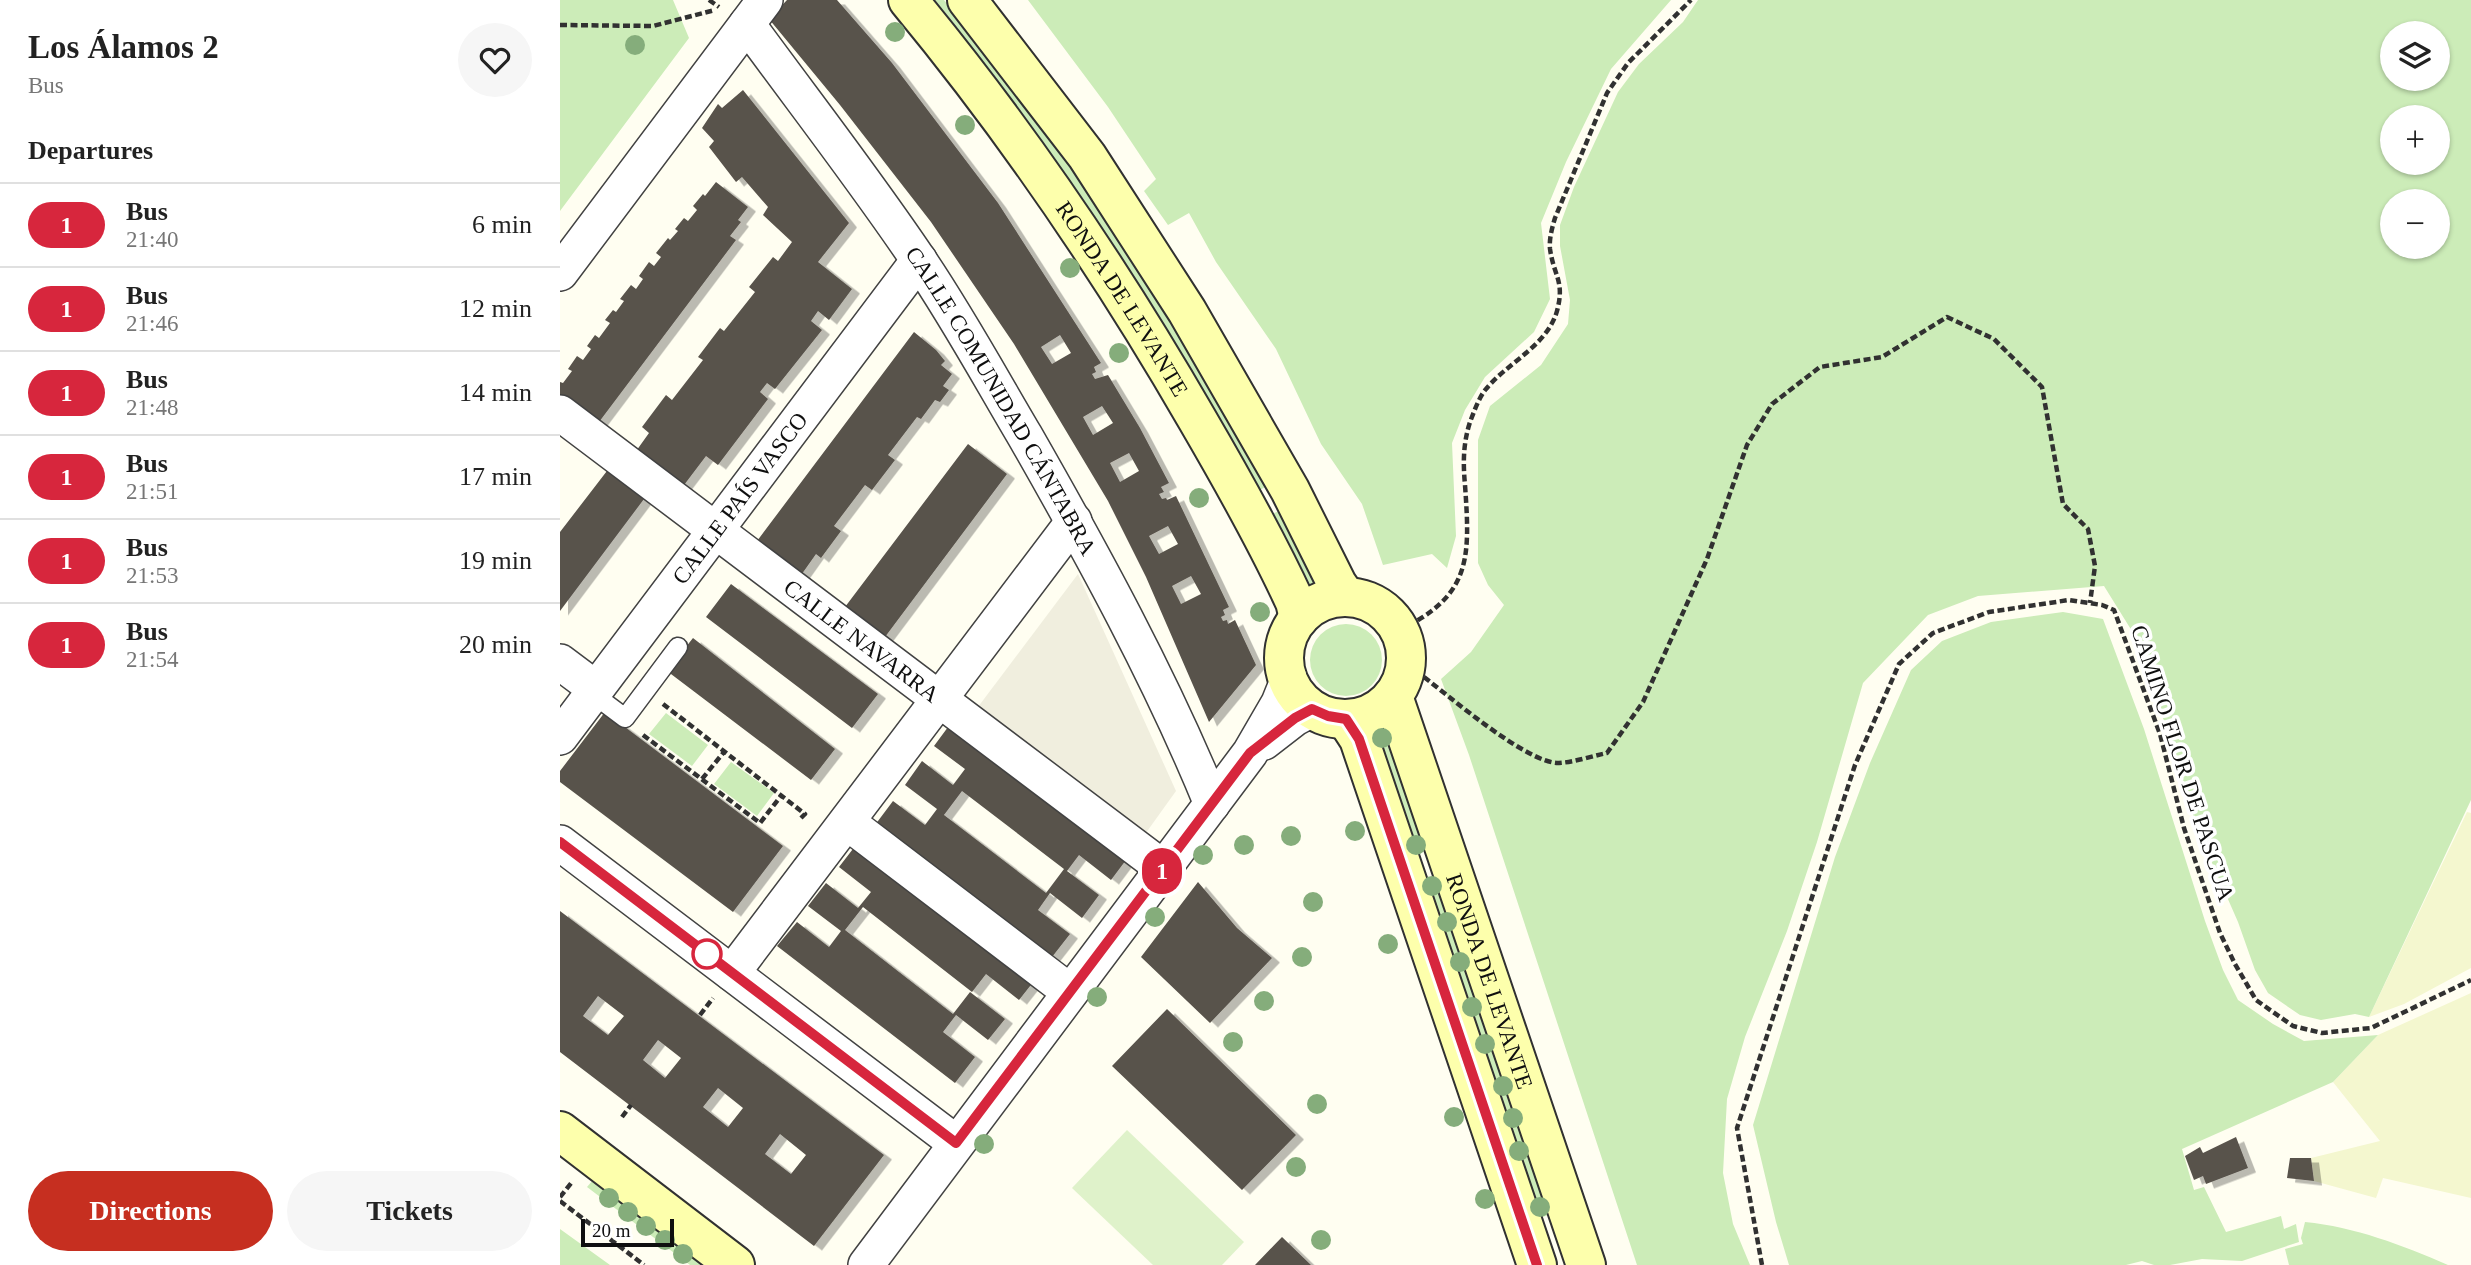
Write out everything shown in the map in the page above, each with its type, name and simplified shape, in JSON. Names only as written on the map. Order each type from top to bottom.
[{"type":"main road","name":"RONDA DE LEVANTE","points":[[908,0],[971,76],[1051,185],[1152,340],[1250,511],[1295,602],[1299,618]]},
{"type":"main road","name":"RONDA DE LEVANTE","points":[[967,0],[1087,156],[1180,300],[1290,490],[1346,597]]},
{"type":"main road","points":[[1289,678],[1285,666],[1290,632],[1310,608],[1329,599],[1358,598],[1377,606],[1392,619],[1403,637],[1407,657],[1403,678],[1408,687],[1380,708],[1364,716],[1329,714]]},
{"type":"main road","name":"RONDA DE LEVANTE","points":[[1289,678],[1299,698],[1329,714],[1359,739],[1537,1265]]},
{"type":"main road","name":"RONDA DE LEVANTE","points":[[1408,687],[1449,856],[1586,1265]]},
{"type":"main road","points":[[560,1131],[736,1265]]},
{"type":"street","name":"CALLE COMUNIDAD CÁNTABRA","points":[[745,11],[919,260],[976,352],[1074,521],[1189,750],[1212,804]]},
{"type":"street","points":[[560,272],[745,11]]},
{"type":"street","name":"CALLE PAÍS VASCO","points":[[560,737],[919,260]]},
{"type":"street","name":"CALLE NAVARRA","points":[[560,414],[1163,868]]},
{"type":"street","points":[[732,973],[1074,521]]},
{"type":"street","points":[[560,662],[594,692]]},
{"type":"street","points":[[866,1265],[1250,753],[1279,703],[1289,678]]},
{"type":"street","points":[[1250,753],[1295,718],[1329,714]]},
{"type":"street","points":[[847,822],[1070,992]]},
{"type":"street","points":[[560,842],[956,1143]]},
{"type":"lane","points":[[594,692],[625,718],[678,647]]},
{"type":"path","points":[[1399,629],[1426,617],[1460,579],[1468,537],[1463,460],[1470,423],[1484,391],[1515,364],[1552,325],[1561,291],[1550,249],[1552,227],[1607,93],[1628,63],[1691,0]]},
{"type":"path","points":[[560,25],[653,26],[745,11]]},
{"type":"path","points":[[1408,687],[1486,725],[1530,753],[1557,763],[1607,753],[1643,702],[1707,559],[1747,446],[1772,404],[1820,367],[1882,357],[1947,317],[1994,339],[2042,387],[2063,505],[2088,529],[2095,566],[2090,603]]},
{"type":"path","name":"CAMINO FLOR DE PASCUA","points":[[1762,1265],[1737,1128],[1855,765],[1899,664],[1933,633],[1989,612],[2069,600],[2114,610],[2160,734],[2184,828],[2220,933],[2256,1000],[2293,1026],[2322,1033],[2371,1028],[2471,979]]},
{"type":"path","points":[[781,796],[760,823],[639,732],[662,703],[805,814],[801,818]]},
{"type":"path","points":[[629,713],[645,726]]},
{"type":"path","points":[[702,779],[724,752]]},
{"type":"path","points":[[622,1117],[631,1105]]},
{"type":"path","points":[[573,1181],[560,1199],[644,1265]]},
{"type":"green space","points":[[560,0],[673,0],[689,38],[560,211]]},
{"type":"green space","points":[[930,0],[944,0],[994,60],[1113,223],[1269,485],[1256,492]]},
{"type":"green space","points":[[1028,0],[1671,0],[1611,69],[1566,162],[1541,223],[1550,299],[1534,332],[1485,377],[1465,410],[1452,443],[1456,536],[1447,568],[1432,554],[1383,565],[1362,504],[1321,444],[1276,349],[1216,262],[1189,213],[1168,225],[1144,191],[1156,179],[1108,107]]},
{"type":"green space","points":[[1698,0],[2471,0],[2471,800],[2369,1017],[2355,1014],[2321,1020],[2300,1015],[2268,993],[2255,970],[2238,922],[2198,831],[2140,644],[2104,586],[1978,596],[1928,615],[1863,683],[1817,842],[1787,931],[1745,1037],[1727,1099],[1723,1173],[1733,1224],[1750,1265],[1637,1265],[1469,755],[1441,679],[1471,652],[1504,605],[1488,585],[1478,563],[1478,440],[1490,406],[1541,365],[1568,324],[1570,300],[1560,246],[1560,225],[1574,187],[1618,92],[1639,64],[1683,22]]},
{"type":"green space","points":[[1281,510],[1319,588],[1306,594],[1268,516]]},
{"type":"green space","points":[[2063,612],[2103,619],[2144,729],[2205,921],[2223,970],[2238,1000],[2304,1041],[2378,1035],[2333,1082],[2182,1149],[2194,1190],[2204,1187],[2226,1232],[2281,1216],[2284,1229],[2296,1224],[2299,1242],[2242,1261],[2202,1259],[2170,1265],[2154,1265],[2142,1261],[2126,1265],[1789,1265],[1753,1125],[1835,857],[1870,763],[1911,670],[1942,641],[1991,622]]},
{"type":"green space","points":[[1353,624],[1372,634],[1380,646],[1380,674],[1372,686],[1360,694],[1339,696],[1320,686],[1312,674],[1310,653],[1320,634],[1332,626]]},
{"type":"green space","points":[[666,713],[708,745],[692,766],[649,734]]},
{"type":"green space","points":[[1387,728],[1427,847],[1413,851],[1373,733]]},
{"type":"green space","points":[[731,762],[774,793],[757,816],[714,784]]},
{"type":"green space","points":[[2467,812],[2471,813],[2471,968],[2404,1004],[2369,1017]]},
{"type":"green space","points":[[1438,877],[1552,1214],[1536,1219],[1422,882]]},
{"type":"green space","points":[[2471,993],[2471,1198],[2383,1178],[2376,1198],[2314,1181],[2311,1158],[2380,1141],[2333,1082],[2378,1035]]},
{"type":"green space","points":[[1127,1130],[1244,1242],[1222,1265],[1153,1265],[1072,1188]]},
{"type":"green space","points":[[593,1180],[704,1265],[690,1265],[587,1187]]},
{"type":"green space","points":[[2305,1222],[2324,1224],[2378,1238],[2448,1265],[2289,1265],[2285,1249],[2303,1244],[2301,1238]]},
{"type":"green space","points":[[560,1229],[610,1265],[560,1265]]},
{"type":"shaded area","points":[[1078,574],[1176,791],[1143,837],[972,715]]},
{"type":"building","points":[[787,0],[837,0],[892,63],[998,203],[1101,363],[1094,367],[1096,372],[1092,374],[1095,379],[1108,375],[1140,428],[1169,483],[1161,487],[1164,492],[1159,494],[1162,499],[1167,500],[1176,496],[1229,607],[1223,610],[1225,615],[1221,617],[1223,621],[1227,620],[1228,624],[1235,620],[1256,665],[1209,722],[1146,577],[1108,501],[1014,344],[931,222],[769,19]],"holes":[[[1060,335],[1071,353],[1052,364],[1041,347]],[[1102,406],[1113,423],[1093,435],[1083,417]],[[1129,453],[1139,471],[1120,482],[1110,463]],[[1168,526],[1178,544],[1159,554],[1149,536]],[[1191,576],[1201,594],[1181,604],[1172,586]]]},
{"type":"building","points":[[743,90],[849,223],[818,262],[852,289],[829,320],[818,311],[811,321],[822,330],[775,389],[767,383],[760,392],[768,399],[718,465],[706,456],[681,489],[634,454],[649,433],[642,427],[666,395],[672,400],[703,360],[698,357],[720,328],[724,331],[755,292],[749,287],[773,257],[778,261],[792,242],[763,215],[768,207],[742,177],[736,182],[709,147],[714,141],[702,128],[718,104],[722,108]]},
{"type":"building","points":[[716,182],[748,207],[730,236],[736,240],[596,426],[560,399],[560,382],[563,383],[572,371],[568,369],[577,356],[583,360],[591,349],[587,346],[595,335],[599,338],[610,323],[605,320],[613,310],[616,312],[624,301],[620,299],[631,285],[636,289],[643,279],[639,276],[649,262],[654,266],[661,257],[656,253],[668,238],[670,240],[678,231],[675,229],[684,218],[688,221],[697,210],[693,206]]},
{"type":"building","points":[[914,332],[945,361],[941,365],[952,374],[943,386],[949,390],[940,402],[935,400],[921,419],[917,417],[888,455],[895,460],[872,490],[865,485],[834,526],[841,531],[821,558],[816,554],[799,578],[754,545]]},
{"type":"building","points":[[968,444],[1007,474],[882,641],[842,611]]},
{"type":"building","points":[[610,467],[647,495],[560,611],[560,532]]},
{"type":"building","points":[[731,584],[878,694],[852,728],[706,617]]},
{"type":"building","points":[[693,638],[835,749],[811,780],[667,671]]},
{"type":"building","points":[[605,712],[783,846],[733,912],[560,782],[560,771]]},
{"type":"building","points":[[951,723],[1129,856],[1111,880],[1079,855],[1067,871],[1099,895],[1082,918],[1050,893],[1038,910],[1070,934],[1052,957],[875,825],[893,801],[925,825],[937,809],[905,785],[922,761],[953,785],[965,769],[934,746]],"holes":[[[962,791],[1064,869],[1046,893],[944,815]]]},
{"type":"building","points":[[856,845],[1034,981],[1019,1000],[986,974],[972,992],[863,907],[845,930],[953,1014],[970,992],[1005,1019],[988,1040],[956,1015],[943,1032],[975,1057],[955,1083],[777,946],[797,922],[829,947],[841,931],[808,906],[826,883],[858,908],[871,892],[839,867]]},
{"type":"building","points":[[1198,882],[1237,928],[1272,958],[1210,1023],[1141,957]]},
{"type":"building","points":[[560,911],[884,1155],[814,1246],[560,1052]],"holes":[[[598,996],[624,1016],[608,1035],[583,1016]],[[658,1040],[681,1058],[665,1078],[643,1060]],[[718,1088],[743,1108],[728,1127],[703,1107]],[[780,1134],[806,1155],[791,1174],[765,1154]]]},
{"type":"building","points":[[1167,1009],[1296,1135],[1242,1190],[1112,1066]]},
{"type":"building","points":[[2236,1137],[2248,1168],[2206,1184],[2203,1176],[2194,1180],[2185,1156],[2200,1147],[2203,1153]]},
{"type":"building","points":[[2290,1158],[2311,1158],[2314,1181],[2287,1178]]},
{"type":"building","points":[[1282,1237],[1311,1265],[1255,1265]]},
{"type":"bus line","name":"1","points":[[560,842],[956,1143],[1250,753],[1295,718],[1312,709],[1328,716],[1346,719],[1359,739],[1537,1265]]}]
